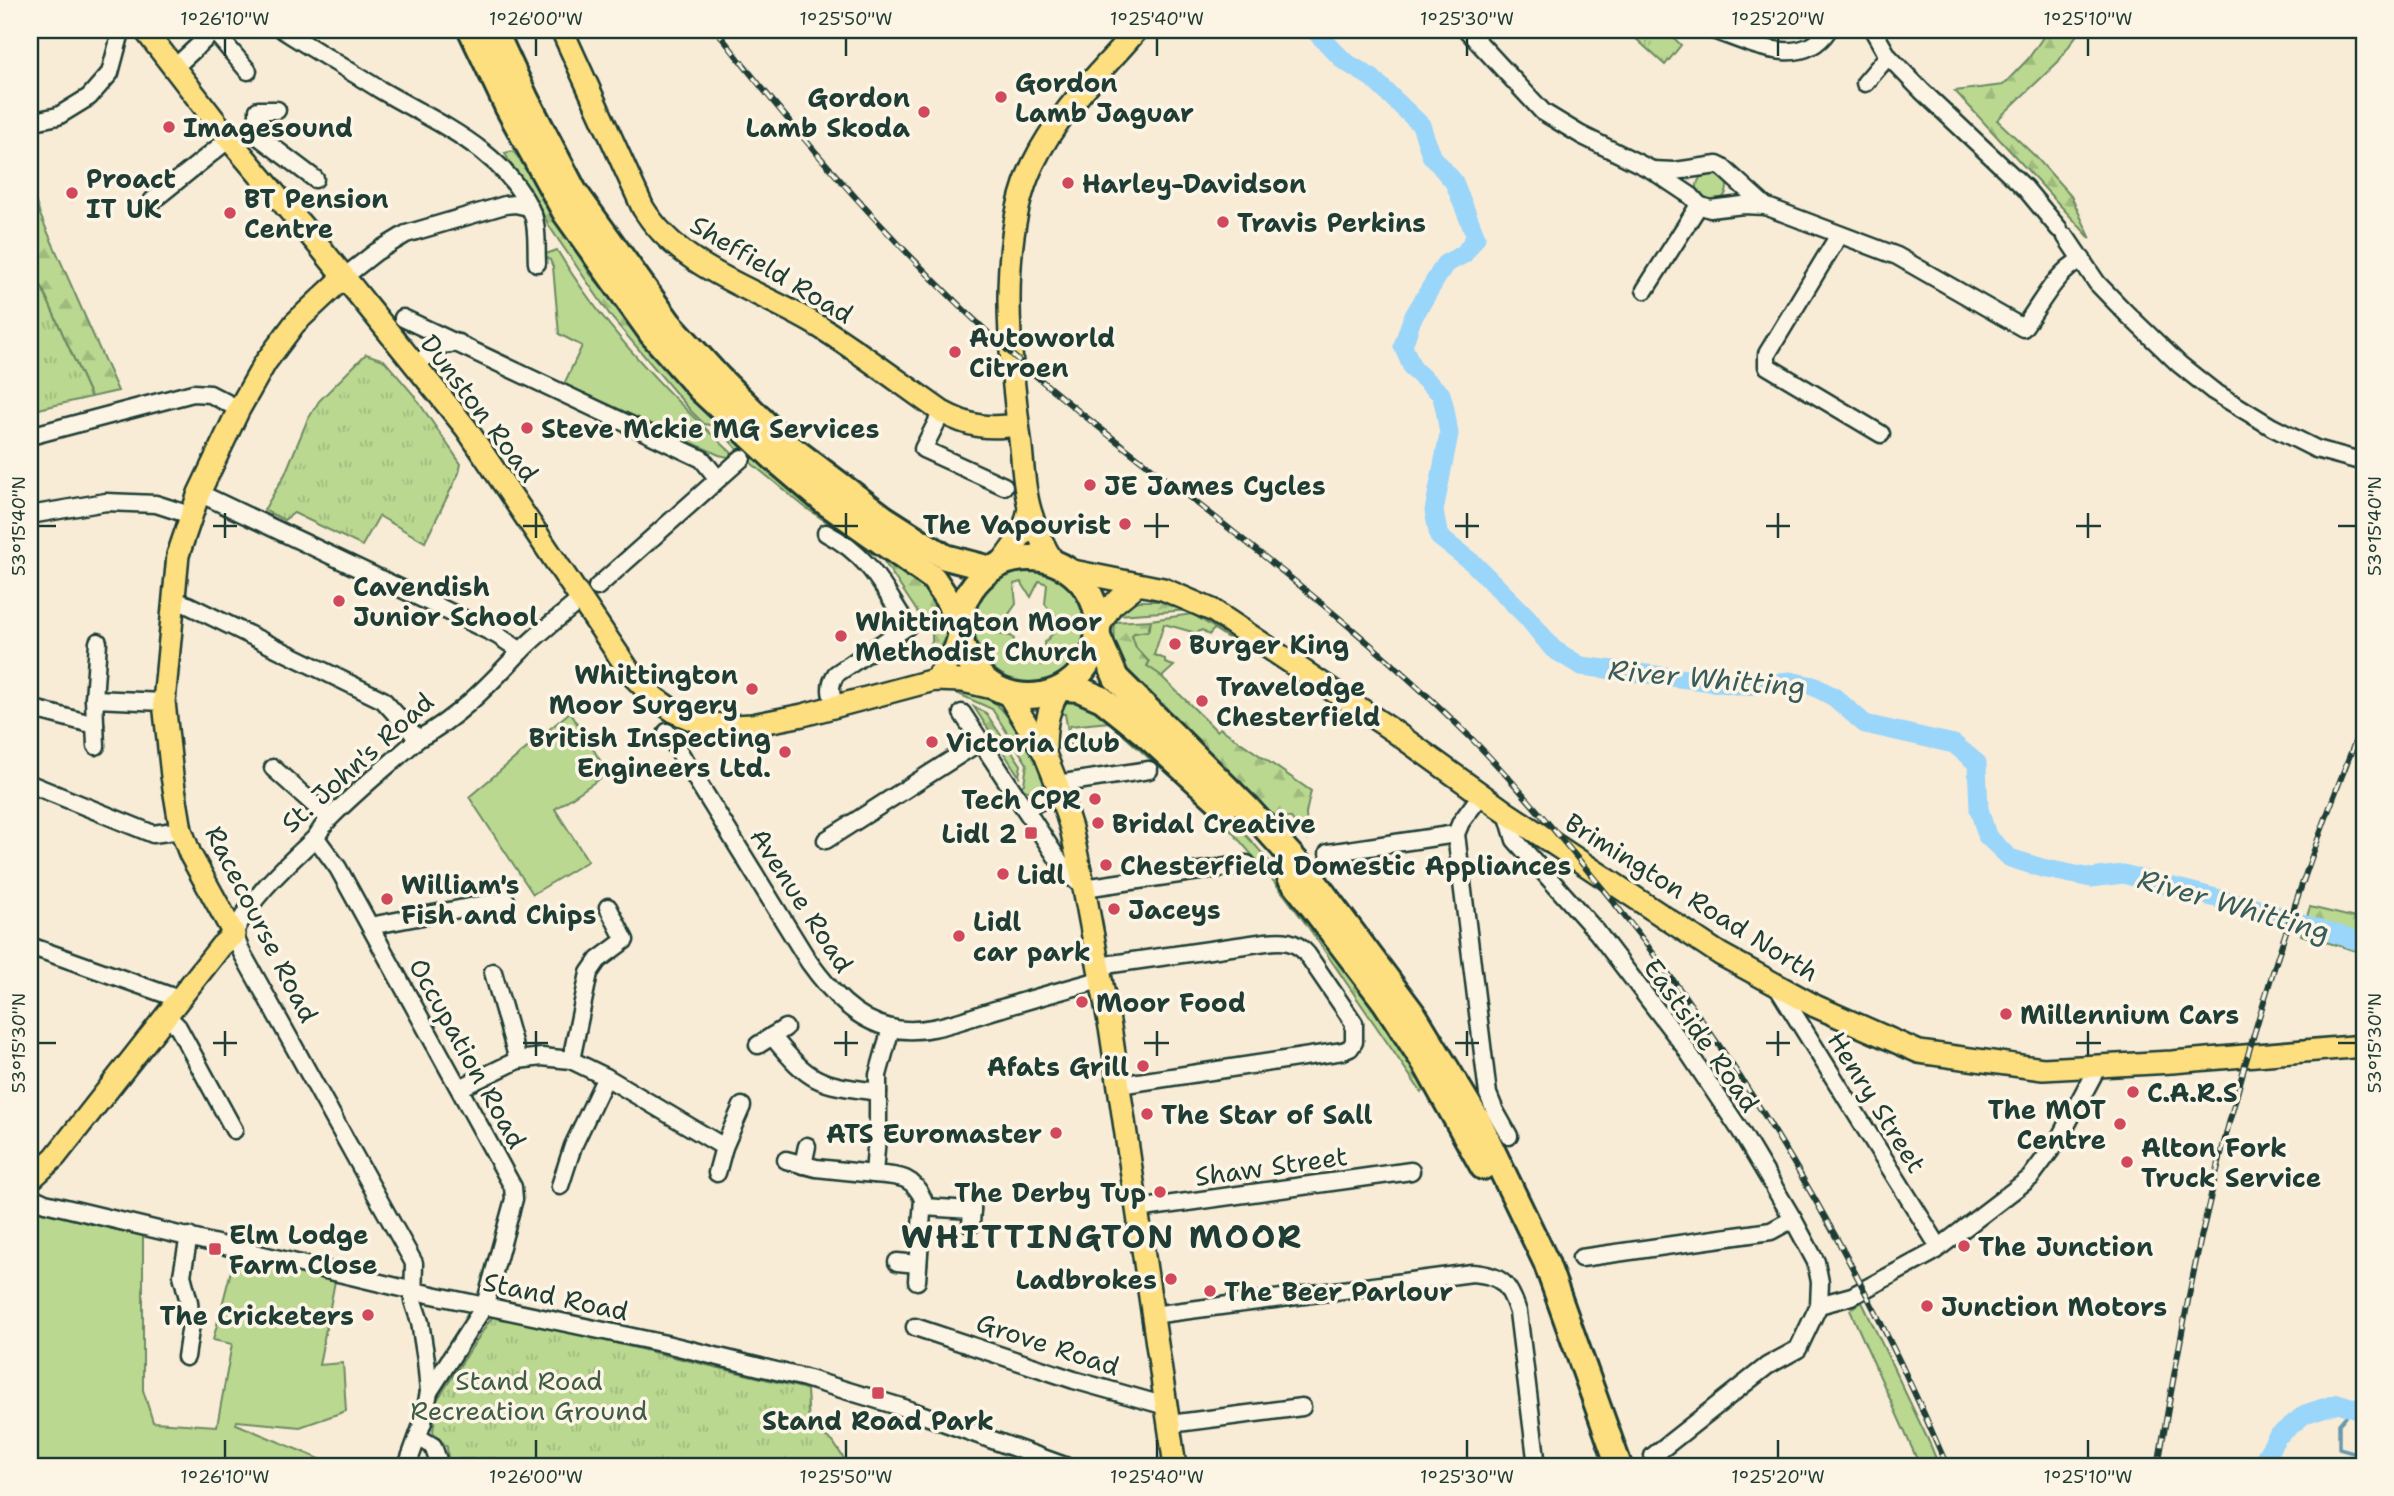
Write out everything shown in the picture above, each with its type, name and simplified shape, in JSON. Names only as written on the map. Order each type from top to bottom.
[{"type":"highway","points":[[471,30],[508,108],[566,214],[652,334],[701,390],[825,502],[933,578],[949,602],[968,662],[981,678],[1002,692],[1027,697],[1079,689],[1102,699],[1143,732],[1225,807],[1293,880],[1385,1002],[1426,1065],[1495,1191],[1542,1296],[1602,1466]]},
{"type":"highway","points":[[494,30],[574,191],[668,323],[719,378],[786,444],[884,518],[945,557],[996,566]]},
{"type":"highway","points":[[959,632],[960,616],[966,598],[976,582],[996,566],[1016,558],[1030,558],[1061,566],[1086,588],[1094,604],[1098,632],[1108,664],[1116,678],[1250,811],[1313,880],[1416,1018],[1478,1119],[1546,1262],[1619,1466]]},
{"type":"highway","points":[[1062,690],[1080,675],[1092,657],[1098,632]]},
{"type":"main road","name":"Dunston Road","points":[[145,30],[233,144],[466,428],[590,592],[632,676],[655,698],[675,712],[701,723],[752,725],[934,680],[963,681],[1002,692]]},
{"type":"main road","name":"Sheffield Road","points":[[562,30],[643,208],[654,227],[670,243],[707,267],[822,328],[957,420],[988,429],[1018,425]]},
{"type":"main road","points":[[1061,566],[1045,548],[1029,509],[1018,425],[1009,314],[1012,239],[1024,185],[1062,116],[1087,84],[1137,30]]},
{"type":"main road","name":"Racecourse Road","points":[[234,934],[190,854],[181,830],[172,776],[164,702],[178,555],[199,493],[239,409],[265,363],[295,323],[344,277]]},
{"type":"main road","points":[[996,566],[1023,533],[1029,509]]},
{"type":"main road","name":"Brimington Road North","points":[[1061,566],[1163,589],[1212,610],[1392,730],[1480,795],[1720,954],[1815,1006],[1919,1052],[2043,1069],[2364,1046]]},
{"type":"main road","points":[[1098,632],[1111,606],[1136,585]]},
{"type":"main road","points":[[934,680],[949,663],[956,649],[959,632]]},
{"type":"main road","points":[[1045,754],[1045,722],[1050,706],[1062,690]]},
{"type":"main road","points":[[1002,692],[1045,754],[1058,788],[1084,888],[1119,1085],[1175,1466]]},
{"type":"main road","name":"St. John's Road","points":[[30,1180],[55,1157],[221,946],[234,934]]},
{"type":"street","points":[[30,122],[58,116],[89,97],[110,73],[123,30]]},
{"type":"street","points":[[283,30],[464,138],[497,161],[512,179],[534,218],[537,263]]},
{"type":"street","points":[[1467,30],[1543,112],[1652,170],[1710,209],[1721,206],[1765,206]]},
{"type":"street","points":[[1713,30],[1773,50],[1792,52],[1806,49],[1828,30]]},
{"type":"street","points":[[1873,30],[1888,56],[2025,188],[2040,217],[2063,233],[2097,283],[2179,364],[2213,391],[2272,427],[2316,449],[2364,462]]},
{"type":"street","points":[[174,68],[214,31],[248,71]]},
{"type":"street","points":[[1865,83],[1888,56]]},
{"type":"street","points":[[258,136],[258,110],[277,110]]},
{"type":"street","points":[[152,201],[233,144],[258,136]]},
{"type":"street","points":[[258,136],[315,179]]},
{"type":"street","points":[[1652,170],[1675,171],[1717,165],[1765,206],[1897,256],[2023,328],[2070,265],[2082,259]]},
{"type":"street","points":[[1645,290],[1695,201],[1690,181],[1698,169]]},
{"type":"street","points":[[490,209],[501,194],[503,171]]},
{"type":"street","points":[[1721,206],[1730,197],[1733,184],[1731,178]]},
{"type":"street","name":"Racecourse Road","points":[[344,277],[376,252],[406,234],[490,209],[515,204],[529,207]]},
{"type":"street","points":[[1839,235],[1767,354],[1767,366],[1881,434]]},
{"type":"street","points":[[403,318],[459,342],[702,459],[718,479]]},
{"type":"street","points":[[415,366],[440,345],[459,342]]},
{"type":"street","points":[[30,436],[193,393],[210,394],[239,409]]},
{"type":"street","points":[[942,412],[923,449],[988,472],[1004,486]]},
{"type":"street","name":"St. John's Road","points":[[234,934],[240,920],[300,850],[316,838],[329,818],[418,739],[435,730],[494,679],[521,650],[742,458]]},
{"type":"street","points":[[199,493],[497,635],[521,650]]},
{"type":"street","points":[[30,515],[106,502],[156,504],[190,515]]},
{"type":"street","points":[[826,533],[860,555],[912,631],[836,674],[831,683],[835,705]]},
{"type":"street","points":[[173,600],[383,700],[418,739]]},
{"type":"street","points":[[96,746],[94,699],[98,642]]},
{"type":"street","points":[[94,699],[164,702]]},
{"type":"street","points":[[30,708],[95,725]]},
{"type":"street","points":[[962,713],[1067,873],[1084,888],[1247,864]]},
{"type":"street","name":"Avenue Road","points":[[667,732],[821,979],[850,1008],[870,1021],[891,1028],[924,1029],[1099,973],[1290,941],[1301,946],[1354,1023],[1354,1042],[1350,1048],[1330,1054],[1119,1085]]},
{"type":"street","points":[[826,840],[981,741]]},
{"type":"street","points":[[691,770],[706,762]]},
{"type":"street","points":[[273,768],[329,818]]},
{"type":"street","points":[[1025,809],[1058,788],[1149,770]]},
{"type":"street","points":[[30,784],[153,834],[181,830]]},
{"type":"street","points":[[1480,795],[1456,834],[1488,1094],[1509,1136]]},
{"type":"street","name":"Eastside Road","points":[[1507,813],[1515,840],[1597,932],[1684,1046],[1740,1130],[1816,1262],[1820,1282],[1819,1305]]},
{"type":"street","points":[[1328,853],[1456,834]]},
{"type":"street","name":"Occupation Road","points":[[316,838],[338,867],[513,1186],[514,1199],[485,1305],[429,1392]]},
{"type":"street","points":[[370,926],[506,900]]},
{"type":"street","points":[[570,1060],[589,973],[598,960],[625,940],[608,907]]},
{"type":"street","name":"Racecourse Road","points":[[234,934],[414,1263],[414,1301],[426,1360],[429,1392]]},
{"type":"street","points":[[30,946],[173,1008],[178,1027],[234,1130]]},
{"type":"street","points":[[493,972],[518,1060]]},
{"type":"street","name":"Henry Street","points":[[1774,983],[1939,1247]]},
{"type":"street","points":[[874,1174],[881,1063],[891,1028]]},
{"type":"street","points":[[1462,1035],[1480,1033]]},
{"type":"street","points":[[772,1036],[796,1065],[819,1082],[878,1092]]},
{"type":"street","points":[[460,1088],[518,1060],[542,1057],[570,1060],[606,1077],[724,1147]]},
{"type":"street","points":[[1653,1455],[1767,1366],[1798,1349],[1819,1305],[1852,1296],[1932,1253],[2030,1178],[2059,1139],[2098,1066]]},
{"type":"street","points":[[560,1186],[573,1146],[606,1077]]},
{"type":"street","points":[[717,1172],[724,1147],[742,1106]]},
{"type":"street","points":[[807,1146],[795,1162],[908,1180],[918,1187],[923,1207],[917,1281]]},
{"type":"street","name":"Shaw Street","points":[[1137,1209],[1411,1171]]},
{"type":"street","points":[[923,1207],[972,1217],[973,1193]]},
{"type":"street","name":"Stand Road","points":[[30,1196],[45,1203],[414,1291],[666,1344],[840,1387],[1065,1466]]},
{"type":"street","points":[[1581,1258],[1771,1231],[1793,1219]]},
{"type":"street","points":[[186,1357],[191,1324],[182,1275],[189,1236]]},
{"type":"street","points":[[897,1262],[918,1264]]},
{"type":"street","points":[[1152,1315],[1472,1273],[1493,1276],[1503,1282],[1512,1294],[1518,1312],[1537,1466]]},
{"type":"street","name":"Grove Road","points":[[915,1326],[1168,1415]]},
{"type":"street","points":[[407,1466],[418,1437],[429,1392]]},
{"type":"street","points":[[1168,1415],[1302,1406]]},
{"type":"street","points":[[418,1437],[433,1446],[440,1466]]},
{"type":"green space","points":[[1636,30],[1666,30],[1681,45],[1665,65],[1633,36]]},
{"type":"green space","points":[[2048,30],[2080,30],[2058,62],[1997,120],[2036,157],[2071,196],[2091,239],[1955,91],[2003,85],[2028,59]]},
{"type":"green space","points":[[513,151],[524,164],[590,274],[646,337],[645,340],[673,377],[706,411],[716,426],[704,424],[691,411],[612,318],[542,212],[529,202],[505,153]]},
{"type":"green space","points":[[1712,172],[1722,177],[1727,187],[1722,197],[1712,202],[1702,197],[1697,187],[1702,177]]},
{"type":"green space","points":[[30,186],[41,217],[118,391],[91,397],[30,261]]},
{"type":"green space","points":[[557,250],[615,332],[661,384],[733,454],[728,457],[719,455],[564,384],[582,346],[559,334],[553,267],[550,260],[543,255]]},
{"type":"green space","points":[[30,261],[91,397],[30,411]]},
{"type":"green space","points":[[644,340],[898,561],[872,553],[806,508],[745,458]]},
{"type":"green space","points":[[366,354],[384,360],[413,394],[461,464],[425,542],[379,516],[362,546],[294,513],[284,520],[264,510],[285,474],[307,421],[319,401]]},
{"type":"green space","points":[[872,551],[898,561],[926,584],[945,615],[946,638],[932,662],[921,659],[932,641],[932,634],[883,560]]},
{"type":"green space","points":[[1020,570],[1048,574],[1068,585],[1080,602],[1085,621],[1084,641],[1075,659],[1060,673],[1039,681],[1014,680],[995,670],[982,654],[975,634],[975,614],[982,595],[997,579]],"holes":[[[1039,581],[1047,584],[1045,604],[1054,616],[1074,619],[1075,625],[1055,631],[1044,643],[1046,664],[1041,665],[1028,647],[1014,663],[1009,660],[1014,639],[1011,636],[990,633],[989,627],[1008,621],[1016,604],[1014,584],[1021,582],[1031,597]]]},
{"type":"green space","points":[[1164,601],[1191,610],[1117,615],[1128,604]]},
{"type":"green space","points":[[1192,614],[1247,648],[1214,629],[1209,635],[1202,630],[1196,633],[1164,624],[1154,655],[1174,666],[1162,677],[1147,666],[1149,662],[1136,648],[1132,636],[1150,628],[1151,620]]},
{"type":"green space","points":[[1151,620],[1148,631],[1134,633],[1132,636],[1136,648],[1149,662],[1147,666],[1159,674],[1217,731],[1220,728],[1311,791],[1306,813],[1307,838],[1291,818],[1267,811],[1128,676],[1115,645],[1114,622]]},
{"type":"green space","points":[[952,691],[977,694],[1001,709],[1021,736],[1045,779],[1041,790],[1031,792],[1021,789],[1027,764],[992,709]]},
{"type":"green space","points":[[1072,700],[1093,705],[1158,751],[1215,803],[1250,840],[1284,878],[1347,959],[1433,1086],[1428,1089],[1328,941],[1320,933],[1311,931],[1241,842],[1181,780],[1160,761],[1153,762],[1109,722],[1070,726],[1071,748],[1061,705]]},
{"type":"green space","points":[[974,707],[986,713],[1021,765],[1019,776]]},
{"type":"green space","points":[[570,712],[608,773],[555,809],[588,861],[533,894],[469,797]]},
{"type":"green space","points":[[2310,907],[2364,920],[2364,953],[2301,935]]},
{"type":"green space","points":[[1311,931],[1320,933],[1404,1050],[1428,1089],[1421,1092]]},
{"type":"green space","points":[[30,1209],[143,1236],[143,1390],[153,1422],[217,1426],[232,1344],[213,1340],[234,1259],[335,1281],[319,1365],[343,1363],[346,1411],[300,1427],[237,1421],[236,1424],[320,1459],[317,1466],[30,1466]]},
{"type":"green space","points":[[1862,1302],[1939,1466],[1920,1466],[1850,1310]]},
{"type":"green space","name":"Stand Road Recreation Ground","points":[[494,1314],[807,1390],[809,1424],[833,1442],[849,1466],[496,1466],[495,1458],[448,1460],[447,1447],[433,1432],[437,1400]]},
{"type":"waterway","name":"River Whitting","points":[[1314,30],[1344,61],[1372,78],[1421,125],[1431,155],[1454,182],[1476,237],[1464,254],[1445,264],[1412,319],[1403,346],[1413,369],[1441,394],[1445,409],[1449,434],[1434,511],[1439,537],[1474,564],[1527,617],[1553,649],[1581,666],[1745,686],[1790,681],[1813,686],[1834,697],[1865,724],[1954,744],[1977,763],[1979,809],[1987,836],[2010,858],[2091,878],[2123,874],[2255,908],[2364,943]]},
{"type":"waterway","points":[[2260,1466],[2277,1437],[2305,1414],[2338,1403],[2364,1411]]},
{"type":"waterway","points":[[2352,1409],[2339,1424],[2339,1448],[2364,1455]]},
{"type":"railway","points":[[716,30],[825,164],[903,249],[985,330],[1078,411],[1262,555],[1384,657],[1443,710],[1540,813],[1635,929],[1688,1001],[1785,1149],[1872,1305],[1947,1466]]},
{"type":"railway","points":[[2158,1466],[2194,1270],[2251,1043],[2292,912],[2364,720]]},
{"type":"place","name":"Gordon Lamb Jaguar","points":[[1001,97]]},
{"type":"place","name":"Gordon Lamb Skoda","points":[[924,112]]},
{"type":"place","name":"Imagesound","points":[[169,127]]},
{"type":"place","name":"Harley-Davidson","points":[[1068,183]]},
{"type":"place","name":"Proact IT UK","points":[[72,193]]},
{"type":"place","name":"BT Pension Centre","points":[[230,213]]},
{"type":"place","name":"Travis Perkins","points":[[1223,222]]},
{"type":"place","name":"Autoworld Citroen","points":[[955,352]]},
{"type":"place","name":"Steve Mckie MG Services","points":[[527,428]]},
{"type":"place","name":"JE James Cycles","points":[[1090,485]]},
{"type":"place","name":"The Vapourist","points":[[1125,524]]},
{"type":"place","name":"Cavendish Junior School","points":[[339,601]]},
{"type":"place","name":"Whittington Moor Methodist Church","points":[[841,636]]},
{"type":"place","name":"Burger King","points":[[1175,644]]},
{"type":"place","name":"Whittington Moor Surgery","points":[[752,689]]},
{"type":"place","name":"Travelodge Chesterfield","points":[[1202,701]]},
{"type":"place","name":"Victoria Club","points":[[932,742]]},
{"type":"place","name":"British Inspecting Engineers Ltd.","points":[[785,752]]},
{"type":"place","name":"Tech CPR","points":[[1095,799]]},
{"type":"place","name":"Bridal Creative","points":[[1098,823]]},
{"type":"place","name":"Lidl 2","points":[[1031,833]]},
{"type":"place","name":"Chesterfield Domestic Appliances","points":[[1106,865]]},
{"type":"place","name":"Lidl","points":[[1003,874]]},
{"type":"place","name":"William's Fish and Chips","points":[[387,899]]},
{"type":"place","name":"Jaceys","points":[[1114,909]]},
{"type":"place","name":"Lidl car park","points":[[959,936]]},
{"type":"place","name":"Moor Food","points":[[1082,1002]]},
{"type":"place","name":"Millennium Cars","points":[[2006,1014]]},
{"type":"place","name":"Afats Grill","points":[[1143,1066]]},
{"type":"place","name":"C.A.R.S","points":[[2133,1092]]},
{"type":"place","name":"The Star of Sall","points":[[1147,1114]]},
{"type":"place","name":"The MOT Centre","points":[[2120,1124]]},
{"type":"place","name":"ATS Euromaster","points":[[1056,1133]]},
{"type":"place","name":"Alton Fork Truck Service","points":[[2127,1162]]},
{"type":"place","name":"The Derby Tup","points":[[1160,1192]]},
{"type":"place","name":"The Junction","points":[[1964,1246]]},
{"type":"place","name":"Elm Lodge Farm Close","points":[[215,1249]]},
{"type":"place","name":"Ladbrokes","points":[[1171,1279]]},
{"type":"place","name":"The Beer Parlour","points":[[1210,1291]]},
{"type":"place","name":"Junction Motors","points":[[1927,1306]]},
{"type":"place","name":"The Cricketers","points":[[368,1315]]},
{"type":"place","name":"Stand Road Park","points":[[878,1393]]},
{"type":"district","name":"WHITTINGTON MOOR","points":[[1102,1236]]}]
